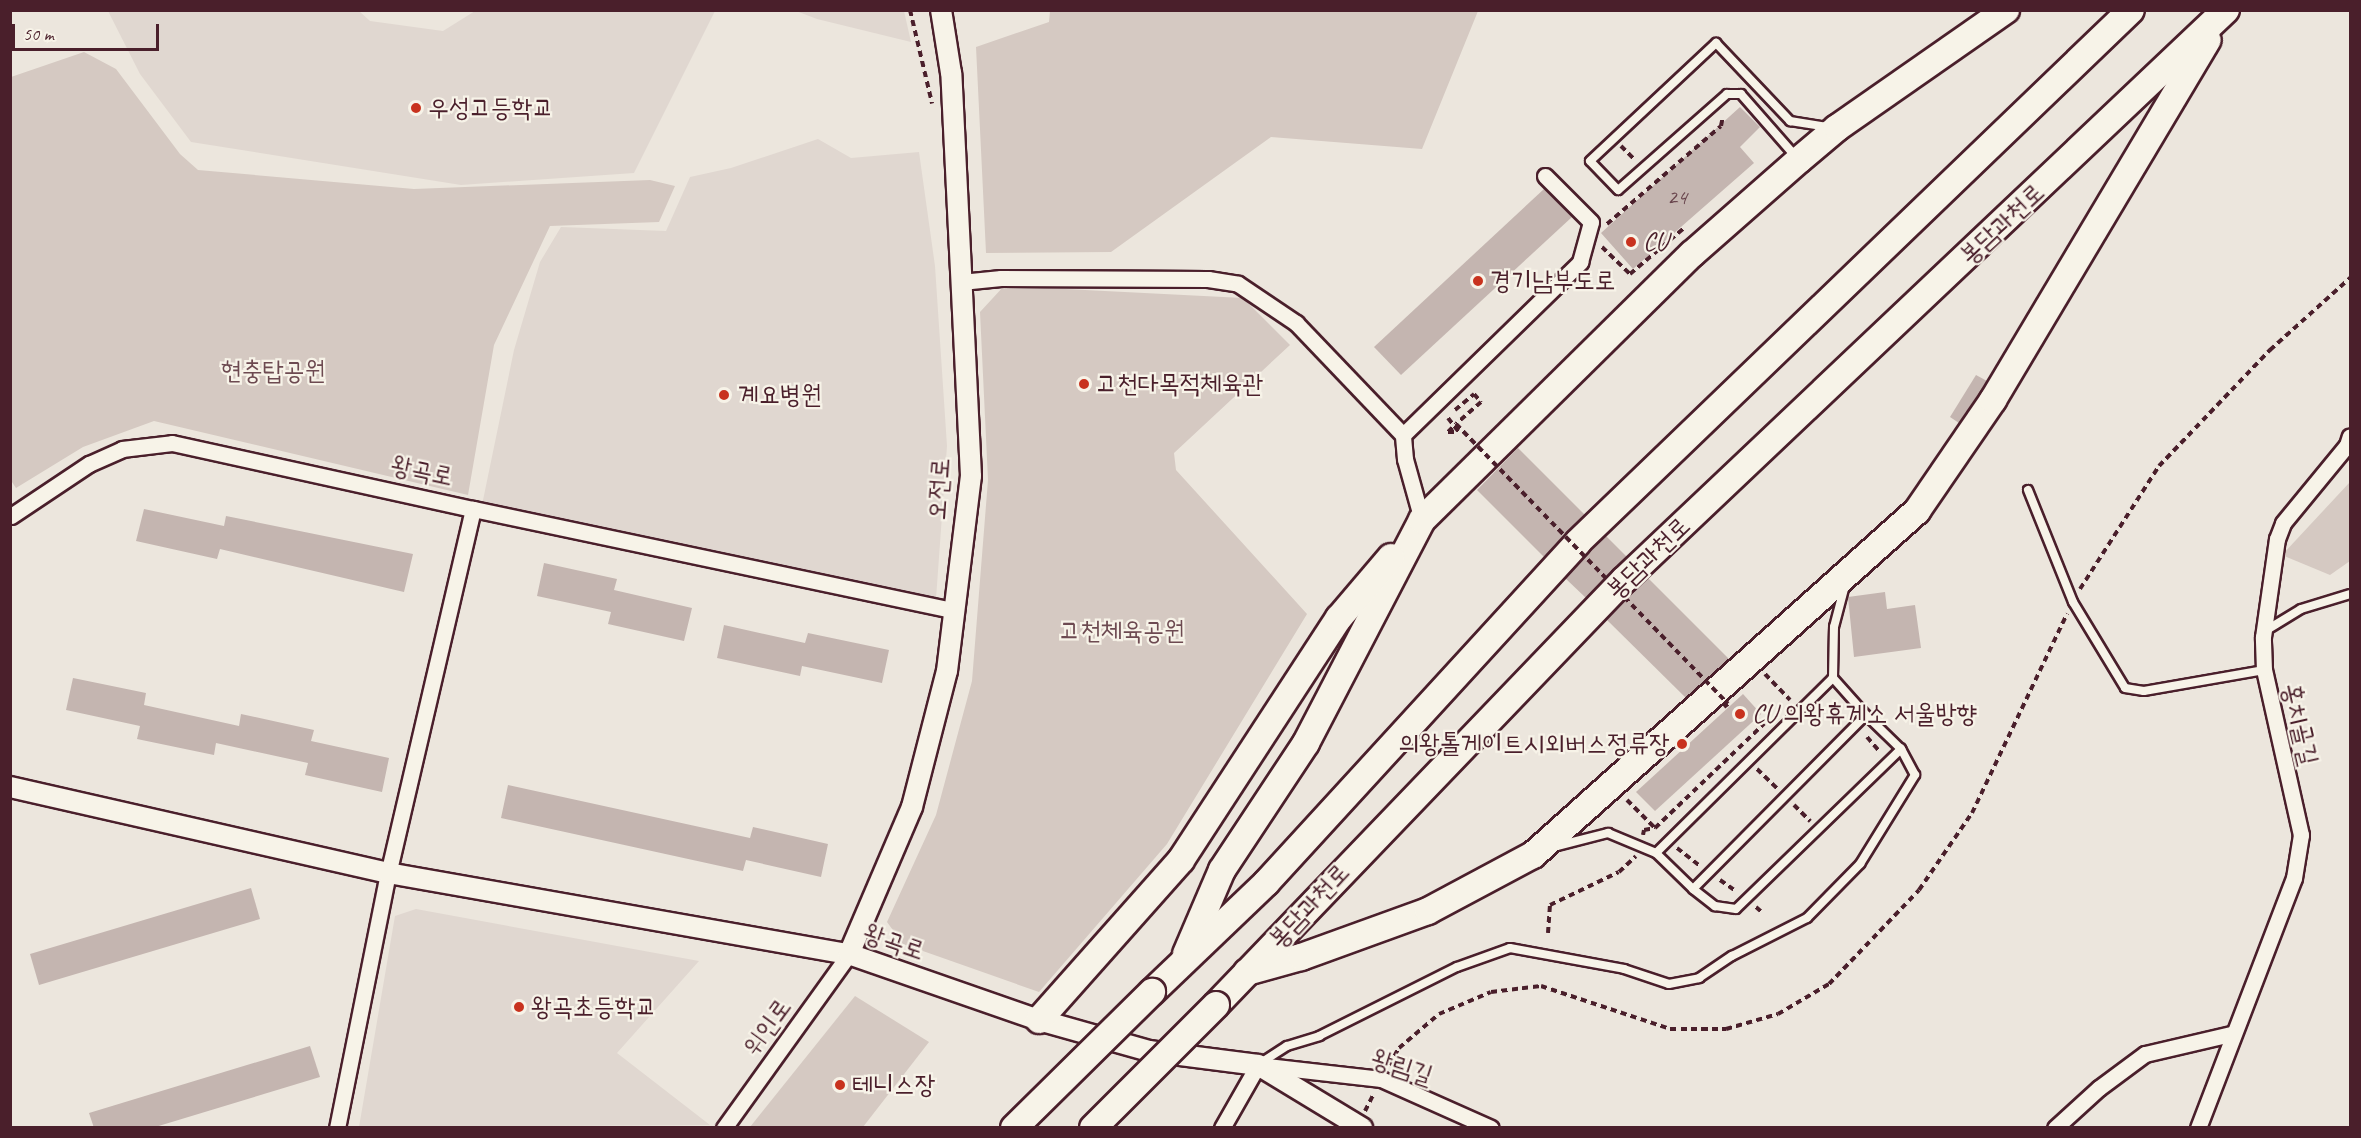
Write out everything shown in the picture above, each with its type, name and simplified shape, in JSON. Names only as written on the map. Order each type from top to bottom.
[{"type":"highway","points":[[1039,1020],[1181,860],[1340,618],[1422,520],[1692,254],[1799,160],[1836,128],[2006,10]]},
{"type":"highway","name":"봉담과천로","points":[[1014,1128],[1266,883],[1578,542],[2132,10]]},
{"type":"highway","points":[[1247,972],[1301,957],[1428,911],[1533,855],[1917,511],[1993,400],[2226,10]]},
{"type":"highway","name":"봉담과천로","points":[[1093,1128],[1216,1005],[1624,580],[2226,10]]},
{"type":"highway","points":[[1182,963],[1222,870],[1306,743],[1422,520]]},
{"type":"street","name":"오전로","points":[[849,954],[912,807],[947,671],[971,476],[951,73],[941,10]]},
{"type":"street","points":[[1403,435],[1580,262],[1591,222],[1545,176]]},
{"type":"street","points":[[961,282],[1001,278],[1208,279],[1238,284],[1296,323],[1403,435],[1405,459],[1422,520]]},
{"type":"street","name":"홍치골길","points":[[2198,1128],[2231,1034],[2294,878],[2301,835],[2264,670],[2264,632],[2277,539],[2283,523],[2348,445],[2350,436]]},
{"type":"street","name":"왕곡로","points":[[11,516],[89,464],[122,449],[172,443],[473,509],[388,873]]},
{"type":"street","points":[[473,509],[954,610]]},
{"type":"street","name":"왕곡로","points":[[10,788],[388,873],[849,954],[1039,1020],[1149,1051],[1258,1065],[1362,1128]]},
{"type":"street","points":[[337,1128],[388,873]]},
{"type":"street","name":"위인로","points":[[724,1128],[849,954]]},
{"type":"street","points":[[2055,1128],[2099,1088],[2145,1054],[2231,1034]]},
{"type":"street","points":[[1222,1128],[1258,1065]]},
{"type":"street","name":"왕림길","points":[[1258,1065],[1381,1079],[1491,1128]]},
{"type":"lane","points":[[1799,160],[1741,94],[1727,94],[1618,190],[1590,161],[1716,43],[1790,121],[1836,128]]},
{"type":"lane","points":[[2028,490],[2073,602],[2124,688],[2144,691],[2264,670]]},
{"type":"lane","points":[[1656,853],[1833,678],[1834,627],[1850,569]]},
{"type":"lane","points":[[2264,632],[2301,609],[2350,594]]},
{"type":"lane","points":[[1258,1065],[1287,1046],[1320,1036],[1457,967],[1510,948],[1624,969],[1669,984],[1699,978],[1732,956],[1807,918],[1860,864],[1915,775],[1901,749],[1833,678]]},
{"type":"lane","points":[[1693,889],[1866,715]]},
{"type":"lane","points":[[1533,855],[1578,838],[1608,833],[1656,853],[1693,889],[1715,906],[1736,909],[1901,749]]},
{"type":"path","points":[[910,10],[933,107]]},
{"type":"path","points":[[1598,232],[1721,126],[1727,94]]},
{"type":"path","points":[[1600,240],[1603,248],[1630,274]]},
{"type":"path","points":[[1456,424],[1448,432],[1459,432],[1446,419],[1474,394],[1481,402],[1456,424]]},
{"type":"path","points":[[1456,424],[1728,704],[1724,707]]},
{"type":"path","points":[[1782,707],[1810,682],[1822,690]]},
{"type":"path","points":[[1548,933],[1550,905],[1634,862],[1644,830],[1655,828],[1768,721]]},
{"type":"path","points":[[1856,725],[1888,761]]},
{"type":"shaded area","name":"우성고등학교","points":[[108,11],[359,11],[370,21],[443,31],[475,11],[715,11],[634,173],[461,185],[191,142],[140,74]]},
{"type":"shaded area","points":[[796,11],[904,11],[911,42],[817,19]]},
{"type":"shaded area","name":"계요병원","points":[[818,139],[851,158],[919,152],[935,266],[947,446],[936,599],[482,505],[514,350],[540,262],[561,227],[666,231],[690,177],[731,168]]},
{"type":"shaded area","name":"왕곡초등학교","points":[[416,909],[699,961],[617,1053],[710,1125],[359,1127],[395,916]]},
{"type":"green space","points":[[1050,10],[1478,11],[1422,149],[1271,137],[1111,252],[986,253],[976,47],[1049,22]]},
{"type":"green space","name":"현충탑공원","points":[[84,52],[116,69],[180,154],[198,170],[414,189],[650,180],[675,186],[659,222],[550,226],[494,345],[468,495],[154,421],[83,447],[16,488],[10,479],[11,77]]},
{"type":"green space","name":"고천체육공원","points":[[1004,286],[1243,298],[1290,345],[1174,453],[1176,470],[1307,614],[1167,844],[1039,992],[903,944],[887,922],[936,815],[972,681],[988,480],[980,312]]},
{"type":"green space","points":[[2350,482],[2350,561],[2330,575],[2282,555]]},
{"type":"green space","name":"테니스장","points":[[855,996],[929,1042],[863,1127],[750,1127]]},
{"type":"building","points":[[1740,107],[1760,127],[1740,147],[1754,163],[1633,269],[1601,233]]},
{"type":"building","name":"경기남부도로","points":[[1544,189],[1572,217],[1401,375],[1374,347]]},
{"type":"building","points":[[1976,375],[1987,381],[1959,423],[1950,417]]},
{"type":"building","points":[[1518,448],[1585,515],[1544,557],[1477,490]]},
{"type":"building","points":[[144,509],[224,526],[226,516],[413,554],[404,592],[220,549],[217,559],[136,541]]},
{"type":"building","points":[[1606,536],[1627,557],[1586,598],[1565,578]]},
{"type":"building","points":[[544,563],[617,579],[614,590],[692,608],[684,641],[608,624],[611,612],[537,596]]},
{"type":"building","points":[[1648,578],[1729,659],[1686,698],[1607,620]]},
{"type":"building","points":[[1885,592],[1887,609],[1915,605],[1921,648],[1854,657],[1848,597]]},
{"type":"building","points":[[724,625],[805,643],[808,633],[889,650],[882,683],[802,666],[800,676],[717,658]]},
{"type":"building","points":[[73,678],[146,693],[144,705],[239,726],[241,714],[314,730],[311,741],[389,758],[382,792],[305,775],[308,763],[216,743],[214,755],[137,739],[140,726],[66,710]]},
{"type":"building","points":[[1743,694],[1761,714],[1655,811],[1636,792]]},
{"type":"building","points":[[508,785],[750,838],[753,827],[828,844],[821,877],[746,860],[743,871],[501,818]]},
{"type":"building","points":[[251,888],[260,919],[39,985],[30,954]]},
{"type":"building","points":[[310,1046],[320,1077],[152,1128],[94,1128],[89,1113]]},
{"type":"place","name":"우성고등학교","points":[[416,108]]},
{"type":"place","name":"CU","points":[[1631,242]]},
{"type":"place","name":"경기남부도로","points":[[1478,281]]},
{"type":"place","name":"고천다목적체육관","points":[[1084,384]]},
{"type":"place","name":"계요병원","points":[[724,395]]},
{"type":"place","name":"CU 의왕휴게소 서울방향","points":[[1740,714]]},
{"type":"place","name":"의왕톨게이트시외버스정류장","points":[[1682,744]]},
{"type":"place","name":"왕곡초등학교","points":[[519,1007]]},
{"type":"place","name":"테니스장","points":[[840,1085]]}]
